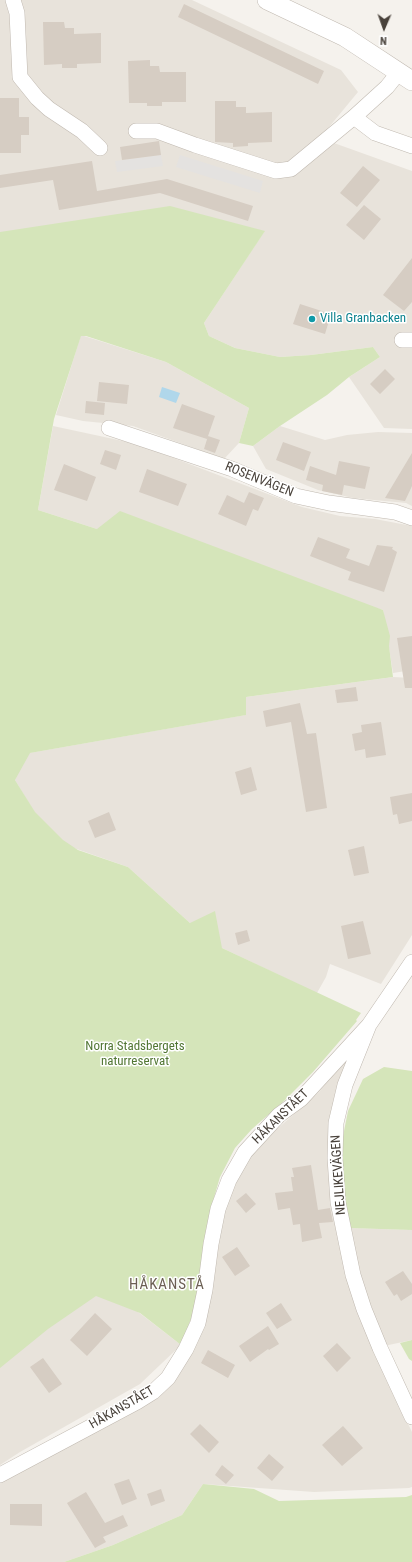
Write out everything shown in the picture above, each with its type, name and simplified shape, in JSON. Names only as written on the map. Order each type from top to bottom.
[{"type":"street","points":[[13,0],[17,13],[20,77],[37,98],[49,109],[82,131],[100,148]]},
{"type":"street","points":[[136,131],[157,131],[276,171],[291,169],[354,118],[387,87],[405,76],[345,36],[267,0]]},
{"type":"street","points":[[354,118],[375,132],[412,146]]},
{"type":"street","name":"ROSENVÄGEN","points":[[109,428],[232,468],[296,496],[329,503],[395,512],[412,518]]},
{"type":"street","name":"NEJLIKEVÄGEN","points":[[412,962],[369,1025],[345,1084],[336,1123],[335,1158],[338,1202],[353,1275],[364,1309],[387,1366],[412,1417]]},
{"type":"street","name":"HÅKANSTÅET","points":[[0,1475],[137,1402],[153,1392],[168,1378],[186,1349],[198,1323],[218,1209],[229,1180],[245,1152],[279,1115],[301,1099],[369,1025]]},
{"type":"shaded area","points":[[0,0],[192,0],[341,70],[358,92],[320,138],[412,171],[412,429],[384,428],[349,377],[380,357],[373,347],[311,355],[280,357],[235,348],[209,336],[204,323],[264,232],[0,234]]},
{"type":"shaded area","points":[[161,155],[163,166],[117,172],[115,161]]},
{"type":"shaded area","points":[[180,155],[263,181],[260,193],[176,167]]},
{"type":"shaded area","points":[[81,335],[166,362],[249,408],[239,443],[224,459],[133,426],[83,421],[56,415]]},
{"type":"shaded area","points":[[53,426],[137,444],[302,507],[340,516],[375,519],[412,526],[412,670],[393,673],[383,610],[97,529],[38,510]]},
{"type":"shaded area","points":[[280,426],[325,440],[347,435],[378,432],[412,433],[412,506],[406,503],[353,498],[318,490],[266,469],[253,446]]},
{"type":"shaded area","points":[[393,677],[412,678],[412,935],[381,984],[330,964],[326,977],[313,1000],[304,987],[222,948],[190,923],[128,867],[51,840],[15,780],[18,755],[245,715],[246,697]]},
{"type":"shaded area","points":[[343,1061],[347,1062],[338,1085],[345,1272],[361,1321],[386,1379],[412,1432],[412,1487],[314,1492],[203,1484],[182,1515],[113,1545],[64,1562],[0,1562],[0,1483],[34,1461],[145,1406],[174,1378],[222,1216],[243,1165],[267,1138],[319,1092]]},
{"type":"shaded area","points":[[349,1228],[412,1230],[412,1340],[384,1346],[356,1275]]},
{"type":"shaded area","points":[[89,1274],[181,1345],[140,1384],[20,1452],[0,1465],[0,1345]]},
{"type":"green space","name":"Norra Stadsbergets naturreservat","points":[[170,206],[265,231],[204,323],[209,336],[235,348],[280,357],[311,355],[373,347],[380,357],[349,377],[327,395],[253,446],[239,443],[249,408],[166,362],[86,336],[81,336],[54,419],[38,510],[97,529],[120,511],[383,610],[390,636],[389,646],[393,677],[246,697],[246,715],[30,753],[15,780],[35,812],[63,840],[78,850],[128,867],[190,923],[215,911],[222,948],[361,1013],[356,1020],[357,1021],[313,1072],[284,1101],[252,1129],[235,1148],[220,1177],[211,1208],[199,1298],[181,1345],[140,1313],[96,1296],[48,1329],[0,1368],[0,232]]},
{"type":"green space","points":[[384,1067],[412,1071],[412,1230],[349,1228],[341,1183],[343,1136],[348,1111],[363,1079]]},
{"type":"green space","points":[[412,1340],[412,1361],[409,1359],[400,1343]]},
{"type":"green space","points":[[203,1484],[254,1489],[279,1501],[406,1497],[412,1495],[412,1562],[64,1562],[113,1545],[182,1515]]},
{"type":"water","points":[[162,387],[180,393],[176,403],[159,397]]},
{"type":"building","points":[[184,4],[324,71],[318,84],[178,17]]},
{"type":"building","points":[[43,22],[64,22],[65,28],[74,28],[74,34],[101,33],[101,63],[77,64],[77,68],[62,68],[62,64],[44,65]]},
{"type":"building","points":[[150,60],[150,66],[159,66],[160,72],[186,72],[186,102],[162,102],[162,106],[147,106],[147,103],[129,103],[128,61]]},
{"type":"building","points":[[0,98],[19,98],[19,117],[29,117],[29,135],[21,135],[21,153],[0,153]]},
{"type":"building","points":[[215,101],[236,101],[236,107],[246,107],[246,113],[272,112],[272,142],[248,143],[248,146],[233,147],[233,143],[215,142]]},
{"type":"building","points":[[159,141],[161,155],[122,160],[120,147]]},
{"type":"building","points":[[92,161],[97,191],[167,179],[253,206],[248,221],[160,193],[59,210],[53,180],[0,188],[0,175]]},
{"type":"building","points":[[363,166],[380,180],[357,207],[340,193]]},
{"type":"building","points":[[364,205],[381,219],[364,240],[346,225]]},
{"type":"building","points":[[412,258],[412,302],[404,311],[383,295]]},
{"type":"building","name":"Villa Granbacken","points":[[300,304],[331,314],[325,334],[293,324]]},
{"type":"building","points":[[385,369],[395,379],[380,394],[370,384]]},
{"type":"building","points":[[99,382],[129,385],[127,404],[97,401]]},
{"type":"building","points":[[86,401],[105,403],[104,415],[85,413]]},
{"type":"building","points":[[182,404],[215,416],[207,439],[173,428]]},
{"type":"building","points":[[208,436],[220,440],[215,453],[204,449]]},
{"type":"building","points":[[283,442],[311,452],[304,471],[276,460]]},
{"type":"building","points":[[105,450],[121,455],[116,470],[100,464]]},
{"type":"building","points":[[412,453],[412,486],[405,501],[385,498]]},
{"type":"building","points":[[339,461],[370,467],[365,489],[344,485],[342,495],[322,491],[323,485],[306,480],[310,466],[336,475]]},
{"type":"building","points":[[64,464],[96,477],[87,501],[54,490]]},
{"type":"building","points":[[147,469],[187,484],[178,506],[139,492]]},
{"type":"building","points":[[249,492],[264,498],[258,511],[253,509],[246,526],[218,514],[227,495],[244,503]]},
{"type":"building","points":[[318,537],[350,549],[346,558],[369,566],[377,545],[393,547],[392,549],[397,552],[384,592],[348,580],[351,572],[310,556]]},
{"type":"building","points":[[412,636],[412,688],[405,688],[397,638]]},
{"type":"building","points":[[356,687],[358,701],[337,703],[335,690]]},
{"type":"building","points":[[300,703],[307,734],[316,733],[327,808],[306,812],[291,722],[266,727],[263,711]]},
{"type":"building","points":[[381,722],[386,755],[366,758],[365,749],[355,751],[352,734],[362,732],[361,725]]},
{"type":"building","points":[[251,767],[257,790],[241,795],[235,772]]},
{"type":"building","points":[[412,793],[412,821],[399,824],[397,814],[393,815],[390,797]]},
{"type":"building","points":[[109,812],[116,830],[95,838],[88,821]]},
{"type":"building","points":[[364,846],[369,873],[354,876],[348,850]]},
{"type":"building","points":[[363,921],[371,954],[348,959],[341,926]]},
{"type":"building","points":[[247,930],[250,941],[238,945],[235,933]]},
{"type":"building","points":[[311,1165],[318,1210],[330,1208],[333,1222],[319,1223],[322,1238],[302,1242],[300,1224],[293,1225],[290,1208],[278,1210],[275,1193],[293,1191],[291,1177],[294,1177],[292,1168]]},
{"type":"building","points":[[246,1193],[256,1204],[246,1213],[236,1201]]},
{"type":"building","points":[[237,1247],[250,1266],[235,1276],[222,1257]]},
{"type":"building","points":[[403,1271],[412,1284],[412,1294],[401,1301],[397,1294],[394,1296],[385,1282]]},
{"type":"building","points":[[281,1303],[292,1320],[277,1329],[266,1313]]},
{"type":"building","points":[[95,1313],[112,1329],[87,1356],[70,1340]]},
{"type":"building","points":[[268,1326],[279,1344],[269,1350],[268,1349],[250,1362],[239,1346]]},
{"type":"building","points":[[337,1343],[351,1358],[337,1372],[323,1356]]},
{"type":"building","points":[[208,1350],[235,1365],[228,1378],[201,1363]]},
{"type":"building","points":[[43,1358],[62,1384],[49,1393],[30,1367]]},
{"type":"building","points":[[200,1424],[219,1442],[209,1453],[190,1434]]},
{"type":"building","points":[[343,1426],[363,1448],[342,1466],[322,1445]]},
{"type":"building","points":[[269,1454],[284,1467],[272,1481],[257,1468]]},
{"type":"building","points":[[222,1465],[234,1475],[226,1484],[215,1475]]},
{"type":"building","points":[[129,1479],[137,1499],[122,1505],[114,1484]]},
{"type":"building","points":[[161,1489],[165,1501],[151,1506],[147,1494]]},
{"type":"building","points":[[86,1492],[105,1523],[123,1515],[128,1526],[103,1537],[106,1542],[95,1548],[67,1503]]},
{"type":"building","points":[[10,1504],[42,1504],[42,1526],[10,1525]]},
{"type":"place","name":"Villa Granbacken","points":[[312,319]]},
{"type":"district","name":"HÅKANSTÅ","points":[[167,1285]]}]
